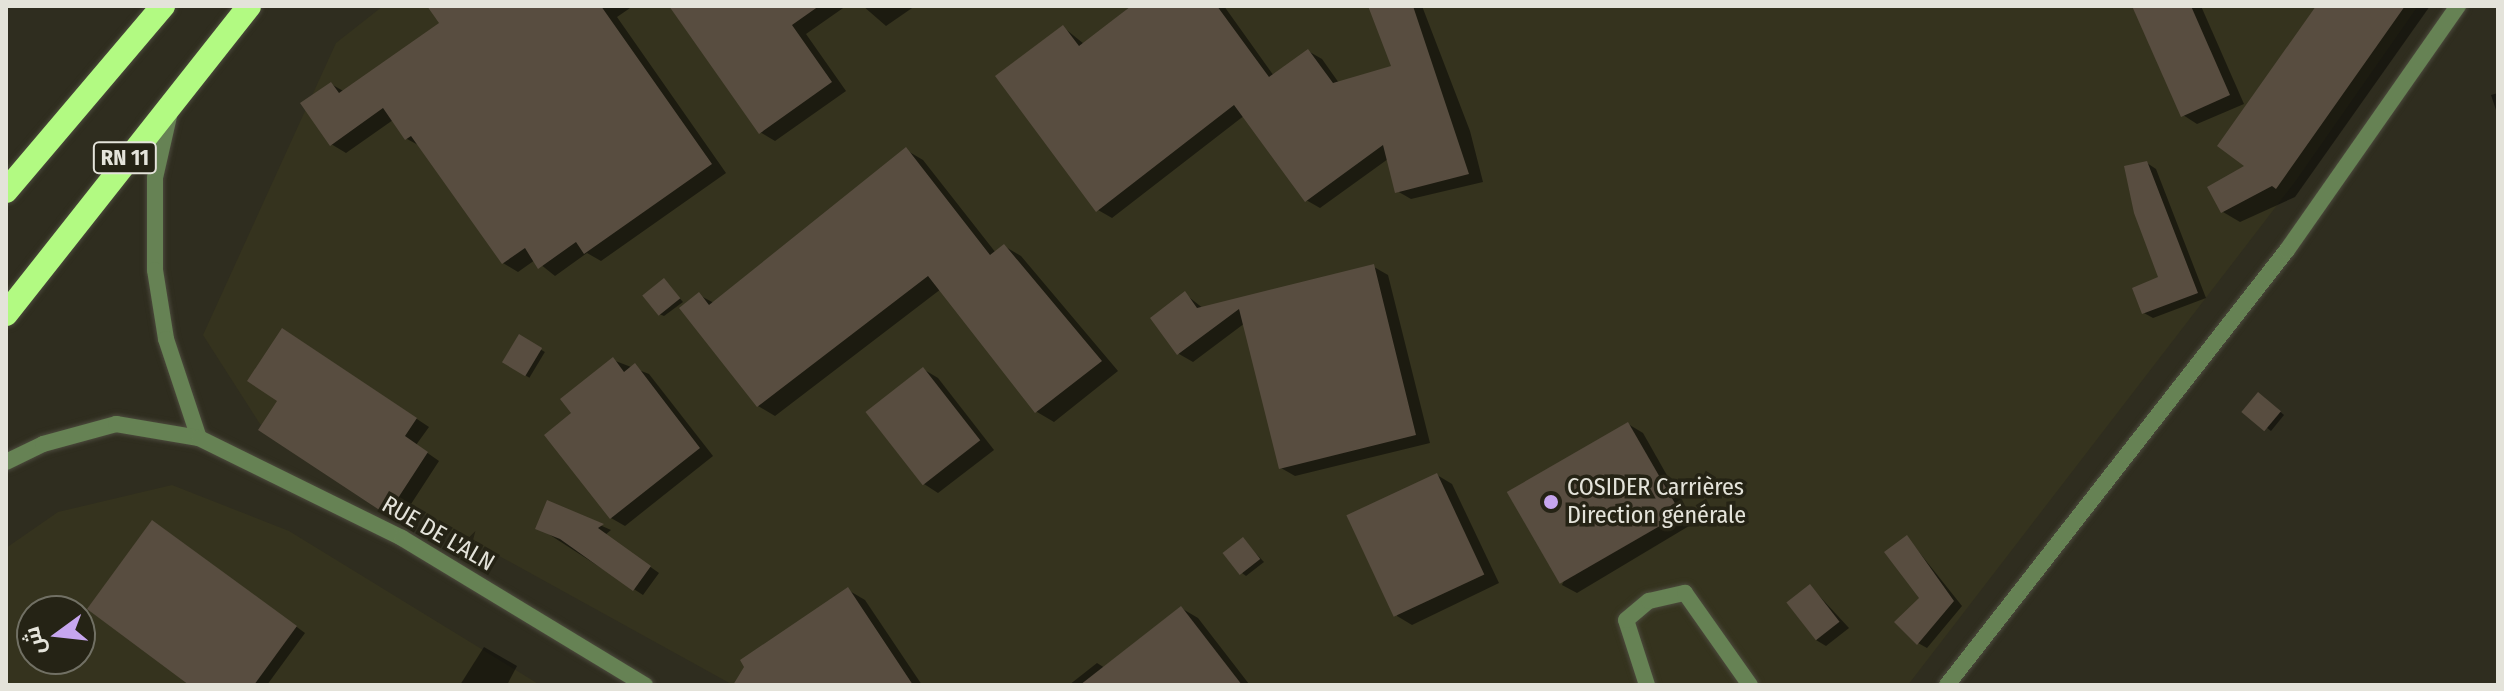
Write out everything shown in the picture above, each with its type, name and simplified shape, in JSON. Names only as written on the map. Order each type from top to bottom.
[{"type":"highway","name":"RN 11","points":[[6,191],[163,6]]},
{"type":"highway","name":"RN 11","points":[[6,314],[174,96],[249,6]]},
{"type":"street","points":[[1947,685],[2287,250],[2458,6]]},
{"type":"street","points":[[174,96],[155,178],[155,270],[166,339],[199,438]]},
{"type":"street","name":"RUE DE L'ALN","points":[[6,462],[43,444],[116,424],[199,438],[402,538],[645,685]]},
{"type":"street","points":[[1647,685],[1626,620],[1649,601],[1685,593],[1750,685]]},
{"type":"shaded area","points":[[383,6],[2418,6],[2295,182],[1908,685],[733,685],[260,424],[203,335],[336,43]]},
{"type":"shaded area","points":[[172,485],[289,531],[540,685],[6,685],[6,548],[58,512]]},
{"type":"building","points":[[427,6],[601,6],[712,164],[584,254],[576,242],[538,269],[525,248],[502,264],[411,136],[405,140],[383,108],[330,146],[300,103],[331,82],[339,93],[439,23]]},
{"type":"building","points":[[669,6],[819,6],[792,25],[832,82],[759,134]]},
{"type":"building","points":[[1131,6],[1217,6],[1269,77],[1308,49],[1333,83],[1391,66],[1368,6],[1413,6],[1469,174],[1395,193],[1383,145],[1305,202],[1234,105],[1096,212],[995,76],[1063,25],[1079,46]]},
{"type":"building","points":[[2132,6],[2191,6],[2230,95],[2181,117]]},
{"type":"building","points":[[2316,6],[2405,6],[2276,189],[2272,186],[2221,213],[2207,187],[2244,166],[2217,146]]},
{"type":"building","points":[[906,147],[990,255],[1004,244],[1102,361],[1035,413],[928,276],[757,407],[679,308],[699,292],[709,305]]},
{"type":"building","points":[[2147,161],[2198,293],[2142,314],[2132,288],[2158,277],[2134,213],[2124,166]]},
{"type":"building","points":[[1374,264],[1416,435],[1279,469],[1239,309],[1177,355],[1150,318],[1185,291],[1197,308]]},
{"type":"building","points":[[664,278],[680,298],[659,316],[642,296]]},
{"type":"building","points":[[282,328],[417,418],[405,436],[428,452],[387,515],[258,430],[277,401],[247,381]]},
{"type":"building","points":[[519,334],[542,348],[525,376],[502,362]]},
{"type":"building","points":[[613,357],[624,372],[635,363],[700,448],[610,519],[544,435],[571,413],[560,399]]},
{"type":"building","points":[[923,367],[980,440],[923,485],[865,412]]},
{"type":"building","points":[[2258,392],[2281,411],[2264,431],[2241,412]]},
{"type":"building","name":"COSIDER Carrières Direction générale","points":[[1628,422],[1681,514],[1560,584],[1507,492]]},
{"type":"building","points":[[1437,473],[1484,575],[1394,617],[1346,515]]},
{"type":"building","points":[[547,500],[604,524],[598,528],[651,566],[633,591],[560,539],[535,529]]},
{"type":"building","points":[[152,520],[297,626],[254,685],[189,685],[96,616],[96,597]]},
{"type":"building","points":[[1907,535],[1954,601],[1917,645],[1894,622],[1919,598],[1884,552]]},
{"type":"building","points":[[1243,537],[1260,559],[1240,575],[1223,553]]},
{"type":"building","points":[[1810,584],[1840,622],[1816,640],[1786,602]]},
{"type":"building","points":[[848,587],[913,685],[733,685],[744,667],[740,660]]},
{"type":"building","points":[[1181,606],[1242,685],[1080,685]]},
{"type":"place","name":"COSIDER Carrières Direction générale","points":[[1551,502]]}]
